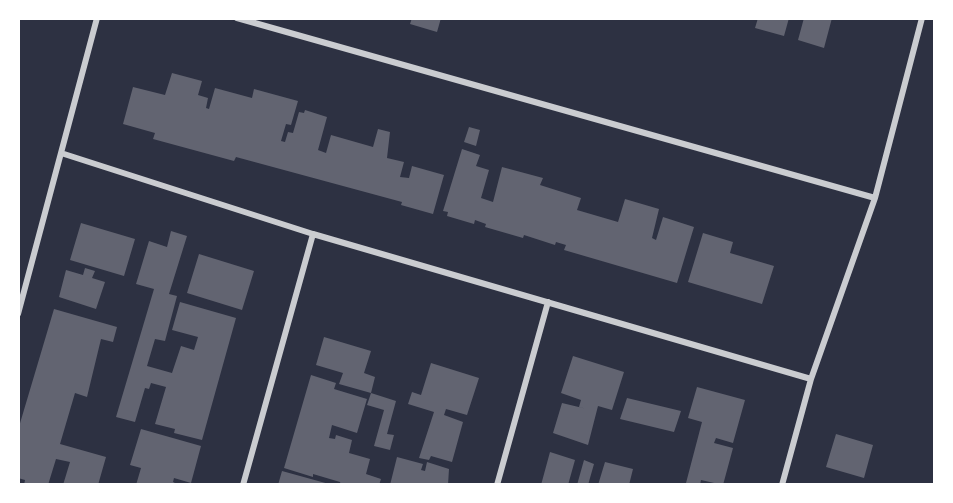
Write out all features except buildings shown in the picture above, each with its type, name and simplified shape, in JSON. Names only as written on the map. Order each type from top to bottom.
[{"type":"street","points":[[18,314],[97,18]]},
{"type":"street","points":[[237,18],[875,198]]},
{"type":"street","points":[[782,485],[811,379],[875,198],[922,18]]},
{"type":"street","points":[[61,153],[314,234],[811,379]]},
{"type":"street","points":[[243,485],[314,234]]},
{"type":"street","points":[[497,485],[548,302]]}]
